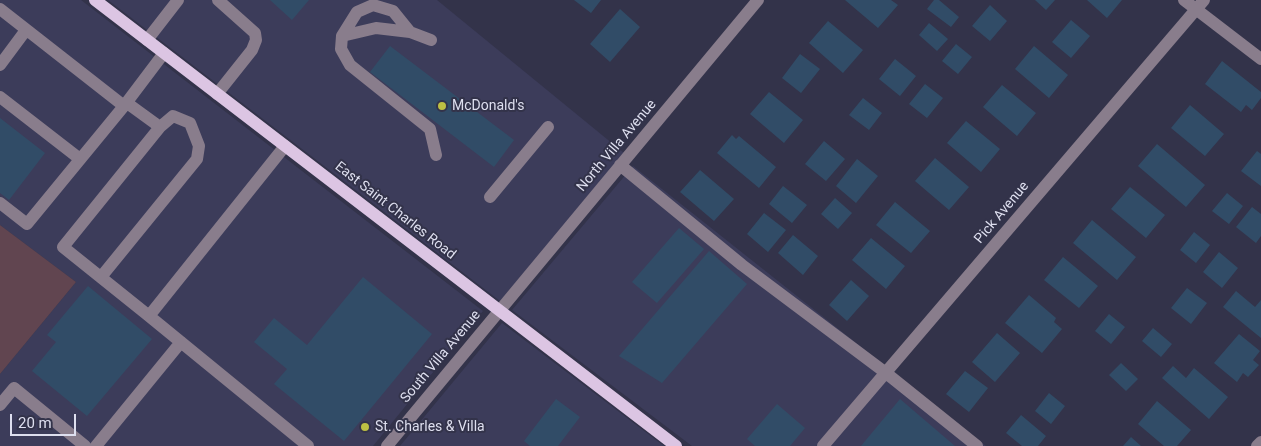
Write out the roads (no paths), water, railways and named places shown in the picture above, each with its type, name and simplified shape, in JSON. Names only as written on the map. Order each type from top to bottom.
[{"type":"main road","name":"East Saint Charles Road","points":[[95,0],[676,446]]},
{"type":"street","points":[[147,40],[178,0]]},
{"type":"street","points":[[218,0],[256,33],[256,40],[252,50],[218,94]]},
{"type":"street","name":"North Villa Avenue","points":[[499,311],[758,0]]},
{"type":"street","points":[[1184,0],[1200,5],[1261,59]]},
{"type":"street","points":[[410,32],[393,11],[373,5],[357,12],[342,36],[341,49],[350,65],[430,129],[436,155]]},
{"type":"street","name":"Pick Avenue","points":[[823,446],[1200,5]]},
{"type":"street","points":[[0,9],[125,104],[160,127]]},
{"type":"street","points":[[342,36],[376,28],[410,32],[431,40]]},
{"type":"street","points":[[0,64],[26,30]]},
{"type":"street","points":[[0,204],[27,224],[164,53]]},
{"type":"street","points":[[0,97],[80,159]]},
{"type":"street","points":[[101,277],[197,158],[199,146],[190,123],[173,116],[160,127],[63,247],[308,446]]},
{"type":"street","points":[[490,197],[548,127]]},
{"type":"street","points":[[149,316],[285,146]]},
{"type":"street","points":[[620,165],[742,265],[886,373],[977,446]]},
{"type":"street","name":"South Villa Avenue","points":[[387,446],[499,311]]},
{"type":"street","points":[[96,446],[181,342]]},
{"type":"street","points":[[0,404],[14,388],[85,446]]},
{"type":"street","points":[[1257,446],[1261,442]]},
{"type":"place","name":"McDonald's","points":[[442,106]]},
{"type":"place","name":"St. Charles & Villa","points":[[365,427]]}]
